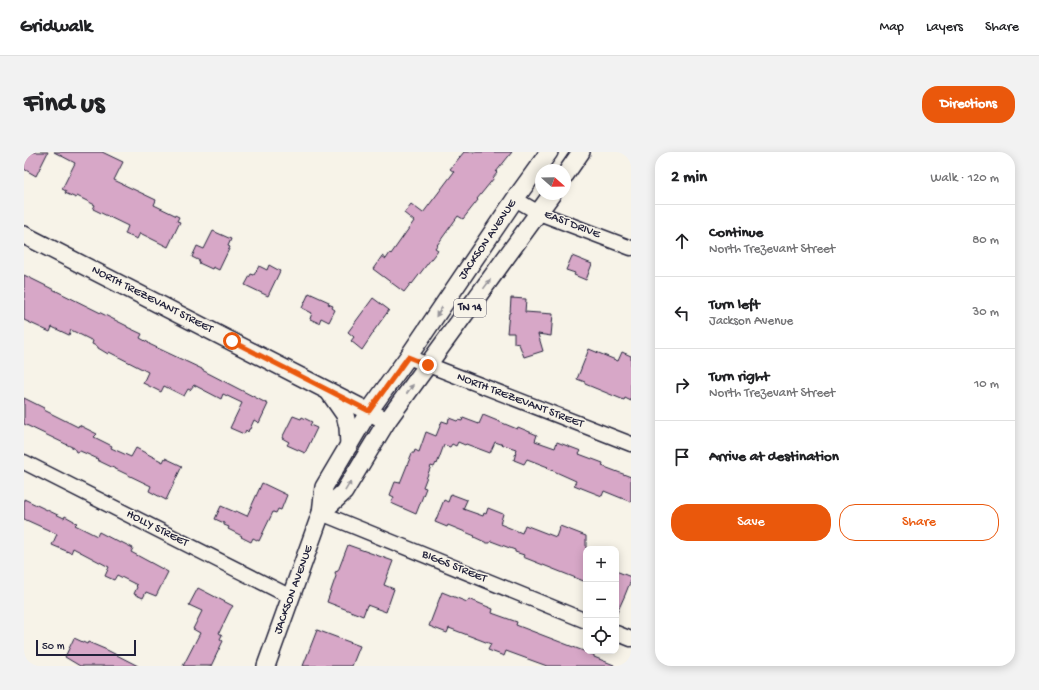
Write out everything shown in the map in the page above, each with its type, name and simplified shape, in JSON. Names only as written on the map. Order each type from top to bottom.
[{"type":"main road","name":"JACKSON AVENUE","points":[[266,666],[321,513],[324,487],[369,411],[408,357],[515,199],[549,152]]},
{"type":"main road","points":[[571,166],[581,152]]},
{"type":"main road","name":"JACKSON AVENUE","points":[[321,513],[344,492],[387,421],[548,200]]},
{"type":"main road","name":"NORTH TREZEVANT STREET","points":[[24,235],[387,421]]},
{"type":"main road","points":[[327,390],[344,415],[348,427],[349,445]]},
{"type":"street","name":"EAST DRIVE","points":[[515,199],[539,212],[631,248]]},
{"type":"street","name":"NORTH TREZEVANT STREET","points":[[408,357],[631,444]]},
{"type":"street","name":"HOLLY STREET","points":[[24,462],[291,597]]},
{"type":"street","name":"BIGGS STREET","points":[[321,513],[583,620]]},
{"type":"street","points":[[619,634],[631,639]]},
{"type":"building","points":[[24,152],[48,152],[36,176],[24,169]]},
{"type":"building","points":[[54,152],[102,152],[123,162],[114,180],[156,200],[154,205],[179,217],[177,221],[180,222],[168,247],[140,233],[137,239],[125,234],[128,226],[93,209],[95,205],[77,196],[76,198],[65,193],[66,191],[62,189],[75,163]]},
{"type":"building","points":[[464,152],[512,152],[463,219],[458,216],[435,248],[438,250],[404,292],[373,269],[382,256],[386,259],[390,253],[391,254],[414,221],[404,213],[411,204],[423,213],[454,172],[450,169]]},
{"type":"building","points":[[213,231],[231,239],[228,246],[230,247],[219,270],[213,267],[212,269],[199,263],[200,261],[192,257],[197,246],[204,249]]},
{"type":"building","points":[[572,256],[592,264],[586,280],[574,275],[575,273],[566,270]]},
{"type":"building","points":[[269,265],[280,271],[268,296],[245,285],[251,274],[254,275],[259,266],[267,270]]},
{"type":"building","points":[[24,275],[127,326],[142,334],[140,338],[149,344],[202,369],[268,404],[259,423],[254,420],[248,432],[246,430],[244,434],[230,428],[242,403],[223,394],[221,399],[194,385],[190,390],[188,389],[184,396],[164,386],[161,392],[143,383],[148,372],[109,352],[108,354],[92,344],[93,341],[71,330],[69,335],[52,327],[50,332],[24,320]]},
{"type":"building","points":[[309,293],[329,302],[328,304],[333,306],[332,308],[335,310],[329,322],[321,318],[319,323],[310,319],[312,313],[302,308]]},
{"type":"building","points":[[373,298],[389,310],[362,350],[351,341],[354,337],[348,332]]},
{"type":"building","points":[[511,298],[526,299],[525,312],[553,314],[551,336],[538,334],[543,351],[524,357],[519,344],[514,343],[514,333],[507,333]]},
{"type":"building","points":[[589,349],[618,361],[622,352],[631,356],[631,401],[625,398],[624,400],[585,384],[585,382],[577,379]]},
{"type":"building","points":[[24,398],[78,427],[79,425],[97,434],[94,437],[112,446],[111,448],[131,457],[136,448],[163,462],[165,458],[182,466],[166,500],[149,491],[151,486],[87,454],[80,451],[76,452],[74,448],[24,424]]},
{"type":"building","points":[[483,415],[517,429],[518,427],[537,435],[535,441],[555,448],[557,442],[581,451],[579,454],[603,463],[602,466],[631,477],[631,502],[604,491],[602,496],[574,485],[576,481],[547,468],[548,467],[527,459],[524,464],[514,460],[516,449],[495,442],[490,453],[458,442],[456,446],[452,444],[450,447],[444,445],[437,464],[436,463],[434,467],[431,466],[423,487],[426,488],[416,514],[391,503],[394,497],[390,495],[395,482],[400,483],[412,453],[414,453],[415,450],[419,452],[426,432],[436,436],[442,421],[448,423],[449,418],[462,421],[463,418],[479,424]]},
{"type":"building","points":[[293,416],[301,419],[302,417],[312,422],[310,425],[317,428],[305,453],[287,445],[289,442],[282,438]]},
{"type":"building","points":[[262,483],[287,495],[281,510],[278,509],[276,513],[273,512],[259,541],[253,538],[251,542],[228,529],[229,527],[224,525],[224,523],[215,519],[221,506],[247,516]]},
{"type":"building","points":[[451,494],[467,500],[463,509],[483,516],[484,513],[486,514],[488,508],[503,514],[500,524],[522,533],[525,525],[556,537],[560,526],[586,536],[586,546],[583,546],[583,581],[523,557],[524,555],[515,552],[515,550],[491,541],[490,543],[487,543],[474,537],[475,536],[448,525],[447,527],[435,522],[444,500],[448,502]]},
{"type":"building","points":[[24,499],[64,518],[65,516],[77,523],[75,525],[97,536],[99,532],[133,548],[131,552],[168,572],[156,596],[146,592],[143,598],[134,594],[137,585],[117,575],[114,580],[105,576],[109,567],[73,548],[71,553],[52,545],[57,534],[24,519]]},
{"type":"building","points":[[348,545],[393,561],[384,585],[394,589],[386,612],[367,605],[363,616],[327,602],[336,576],[335,572],[338,571]]},
{"type":"building","points":[[619,572],[631,577],[619,608]]},
{"type":"building","points":[[198,588],[233,606],[219,633],[222,635],[220,639],[223,641],[211,666],[183,666],[200,633],[193,629],[202,611],[189,605]]},
{"type":"building","points":[[442,592],[467,602],[469,599],[493,609],[492,613],[517,622],[516,625],[583,651],[583,654],[594,655],[594,657],[614,666],[547,666],[506,651],[504,656],[488,650],[491,644],[449,628],[447,633],[429,626]]},
{"type":"building","points":[[317,630],[360,646],[352,666],[303,666]]},
{"type":"building","points":[[74,638],[107,650],[138,666],[80,666],[65,657]]},
{"type":"route","points":[[232,341],[369,411],[408,357],[428,365]]}]
